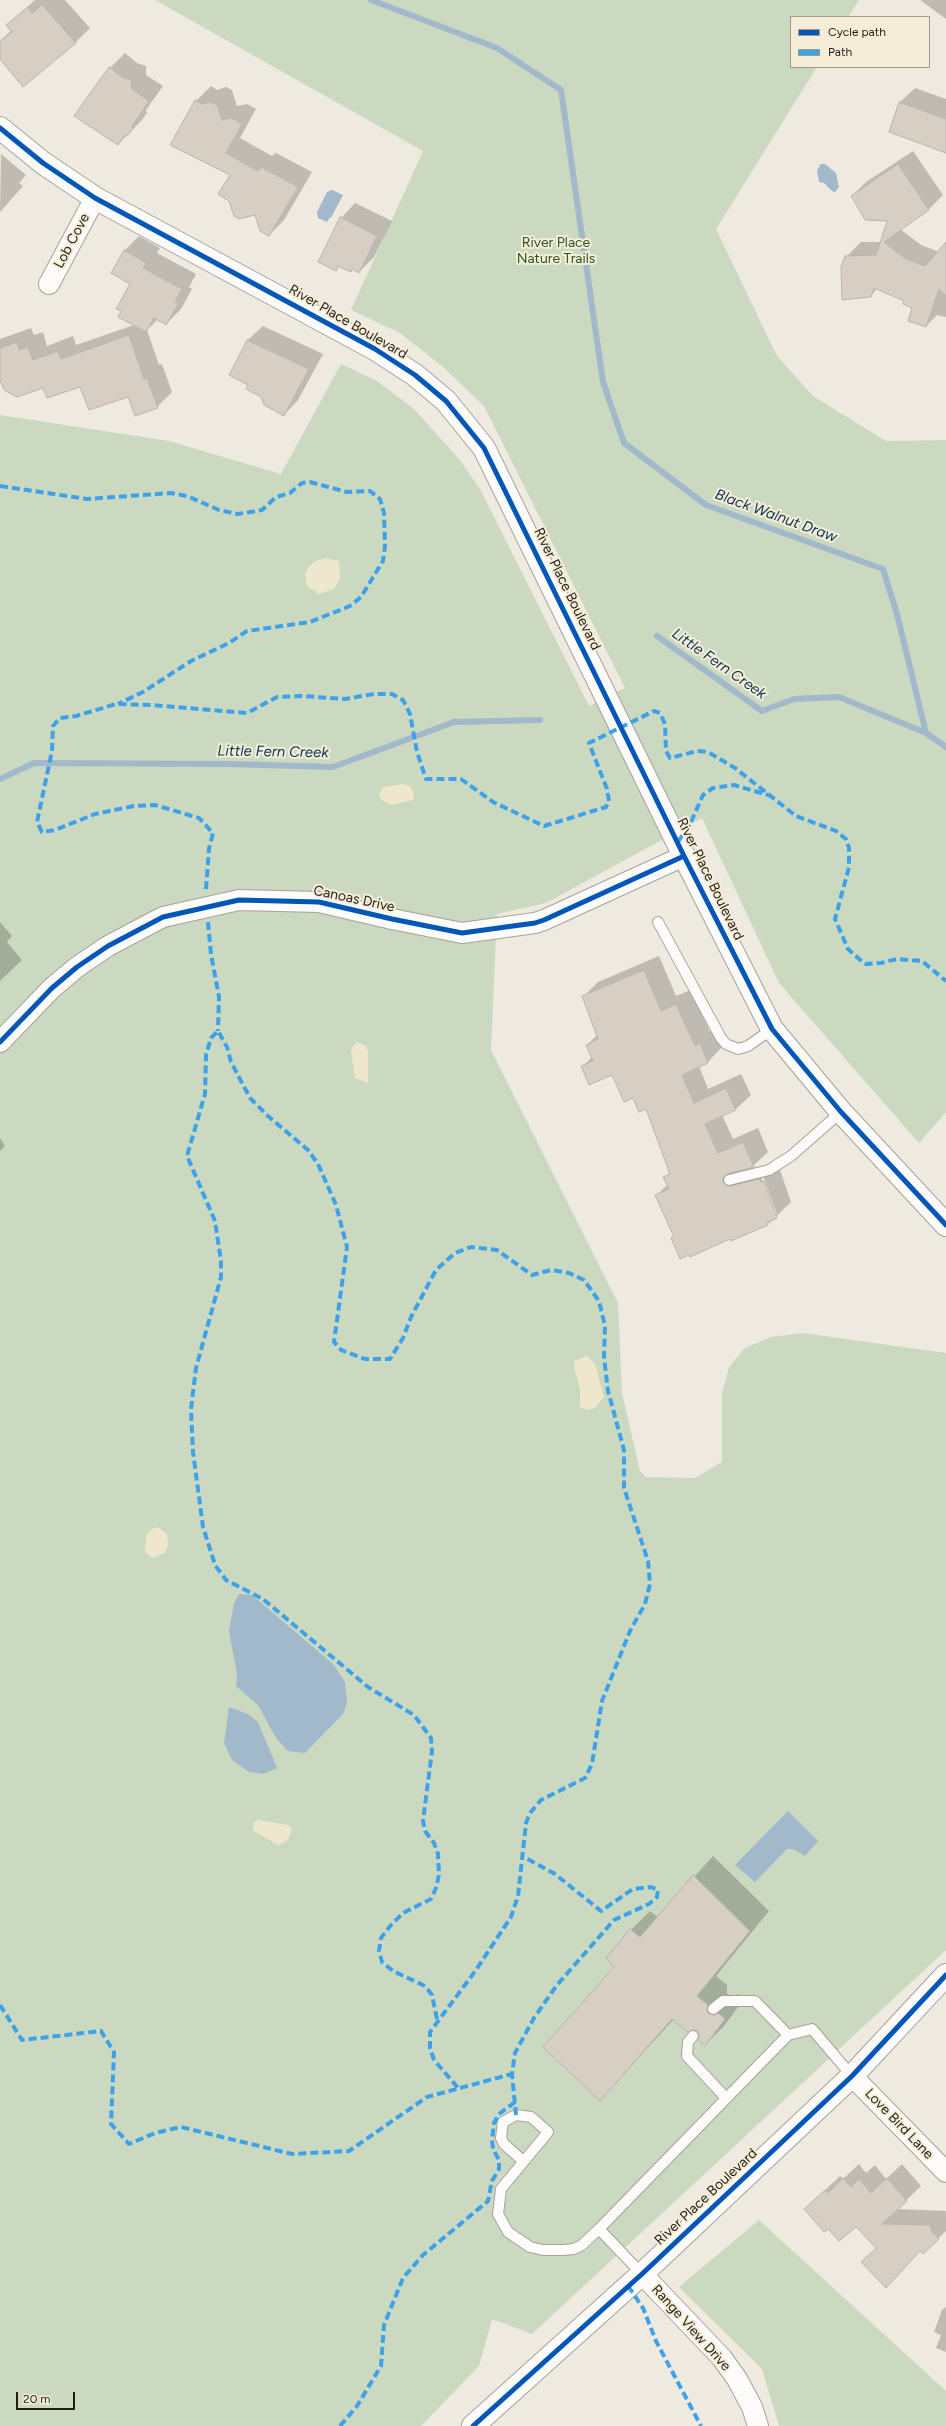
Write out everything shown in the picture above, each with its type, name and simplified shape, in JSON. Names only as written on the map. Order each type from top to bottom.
[{"type":"street","name":"River Place Boulevard","points":[[0,128],[43,163],[95,198],[375,349],[415,375],[446,401],[484,448],[684,856],[772,1029],[841,1112],[946,1225]]},
{"type":"street","name":"Lob Cove","points":[[49,284],[95,198]]},
{"type":"street","name":"Canoas Drive","points":[[0,1042],[52,988],[77,967],[108,946],[163,918],[239,900],[319,902],[462,933],[535,923],[544,920],[684,856]]},
{"type":"street","name":"River Place Boulevard","points":[[473,2426],[642,2274],[852,2076],[946,1975]]},
{"type":"street","name":"Love Bird Lane","points":[[852,2076],[946,2172]]},
{"type":"street","name":"Range View Drive","points":[[642,2274],[722,2358],[737,2379],[752,2407],[758,2426]]},
{"type":"lane","points":[[658,922],[720,1038],[726,1044],[738,1048],[748,1046],[772,1029]]},
{"type":"lane","points":[[729,1180],[769,1170],[791,1156],[841,1112]]},
{"type":"lane","points":[[713,2010],[723,2001],[756,2001],[788,2035]]},
{"type":"lane","points":[[523,2161],[504,2144],[501,2138],[503,2122],[516,2115],[531,2117],[548,2132],[505,2182],[499,2195],[498,2214],[508,2232],[530,2247],[543,2250],[574,2249],[582,2246],[599,2229],[788,2035],[812,2029],[852,2076]]},
{"type":"lane","points":[[693,2036],[688,2042],[687,2056],[726,2098]]},
{"type":"lane","points":[[599,2229],[642,2274]]},
{"type":"green space","name":"River Place Nature Trails","points":[[155,0],[859,0],[849,16],[790,16],[790,68],[816,68],[716,229],[777,356],[813,396],[886,441],[946,440],[946,1112],[919,1143],[779,983],[702,818],[546,903],[497,914],[491,1050],[618,1303],[622,1393],[640,1471],[646,1477],[695,1478],[722,1462],[722,1394],[729,1367],[745,1348],[771,1337],[803,1333],[946,1353],[946,1950],[532,2334],[492,2319],[479,2366],[421,2426],[0,2426],[0,415],[169,441],[281,474],[341,364],[377,381],[414,409],[459,459],[480,489],[589,706],[625,688],[484,406],[442,366],[400,333],[351,310],[423,151]]},
{"type":"green space","points":[[759,2220],[946,2391],[946,2426],[779,2426],[762,2369],[679,2287]]},
{"type":"sand","points":[[325,558],[339,561],[340,578],[334,589],[319,594],[307,586],[305,575],[308,567],[314,562]]},
{"type":"sand","points":[[403,784],[410,786],[414,794],[413,800],[391,805],[382,800],[379,795],[383,787]]},
{"type":"sand","points":[[356,1042],[366,1046],[368,1052],[368,1083],[355,1078],[351,1050]]},
{"type":"sand","points":[[587,1356],[595,1364],[604,1397],[595,1408],[587,1410],[580,1407],[580,1390],[574,1367],[574,1361]]},
{"type":"sand","points":[[158,1527],[167,1534],[168,1545],[165,1553],[153,1558],[145,1552],[146,1536],[152,1529]]},
{"type":"sand","points":[[258,1820],[288,1825],[292,1828],[288,1840],[278,1845],[254,1831],[253,1823]]},
{"type":"water","points":[[821,164],[825,164],[836,173],[839,187],[835,192],[824,183],[819,182],[817,170]]},
{"type":"water","points":[[332,190],[343,195],[331,218],[330,217],[327,222],[318,218],[317,212],[327,192]]},
{"type":"water","points":[[239,1594],[252,1595],[333,1664],[345,1682],[347,1703],[343,1714],[305,1753],[288,1751],[276,1738],[258,1705],[236,1686],[237,1674],[229,1631],[234,1603]]},
{"type":"water","points":[[229,1707],[248,1714],[258,1722],[277,1768],[263,1774],[249,1772],[232,1760],[224,1743]]},
{"type":"water","points":[[788,1811],[818,1841],[805,1856],[793,1849],[787,1849],[755,1882],[735,1865]]},
{"type":"building","points":[[42,5],[76,43],[23,87],[0,59],[0,41],[12,32],[6,25],[28,7],[32,13]]},
{"type":"building","points":[[109,67],[122,77],[131,80],[132,89],[149,101],[132,126],[133,129],[127,136],[124,136],[118,145],[74,116]]},
{"type":"building","points":[[195,100],[202,104],[211,102],[217,105],[222,120],[231,118],[242,124],[226,153],[258,171],[261,167],[298,187],[269,236],[260,231],[255,215],[239,219],[234,216],[229,201],[218,194],[230,175],[170,145]]},
{"type":"building","points":[[899,102],[946,119],[946,153],[889,132]]},
{"type":"building","points":[[898,164],[929,210],[884,242],[906,259],[925,266],[946,242],[946,296],[939,289],[926,327],[908,321],[912,308],[903,304],[904,301],[874,288],[871,297],[842,300],[841,267],[845,256],[876,255],[887,221],[865,220],[851,196]]},
{"type":"building","points":[[340,217],[377,236],[359,273],[352,269],[351,272],[338,266],[336,271],[318,262]]},
{"type":"building","points":[[124,250],[146,263],[143,268],[182,289],[175,302],[178,304],[166,325],[154,318],[146,332],[118,317],[121,311],[116,309],[130,284],[111,273]]},
{"type":"building","points":[[129,335],[144,379],[147,378],[158,408],[135,416],[128,397],[89,410],[80,387],[47,398],[43,388],[17,397],[4,390],[0,380],[0,348],[17,342],[19,350],[28,347],[33,360],[58,351],[61,359]]},
{"type":"building","points":[[247,340],[309,369],[284,416],[264,405],[261,397],[246,389],[248,385],[229,375]]},
{"type":"building","points":[[644,970],[661,1011],[676,1004],[695,1046],[700,1043],[708,1063],[682,1075],[694,1103],[726,1088],[736,1110],[705,1124],[718,1153],[743,1142],[754,1167],[727,1174],[723,1178],[723,1182],[730,1186],[759,1179],[761,1182],[764,1181],[777,1218],[767,1223],[768,1225],[731,1241],[730,1239],[690,1257],[689,1255],[680,1259],[671,1238],[674,1237],[655,1195],[669,1189],[663,1177],[670,1174],[646,1109],[639,1112],[633,1098],[624,1102],[612,1075],[589,1085],[581,1066],[593,1061],[586,1045],[598,1039],[582,996]]},
{"type":"building","points":[[693,1875],[750,1931],[697,1996],[708,2005],[708,2013],[714,2015],[718,2013],[725,2019],[705,2046],[698,2040],[699,2037],[697,2031],[694,2030],[688,2032],[672,2019],[600,2101],[543,2047],[614,1967],[606,1958],[630,1929],[640,1937]]},
{"type":"building","points":[[843,2178],[851,2187],[859,2179],[871,2193],[887,2178],[907,2201],[882,2224],[931,2225],[931,2231],[939,2239],[923,2254],[920,2251],[886,2288],[861,2262],[876,2248],[856,2227],[839,2241],[828,2229],[824,2232],[804,2209],[825,2190],[828,2193]]},
{"type":"waterway","name":"Black Walnut Draw","points":[[371,0],[497,48],[561,90],[603,382],[624,443],[706,505],[883,569],[897,614],[926,733]]},
{"type":"waterway","name":"Little Fern Creek","points":[[657,636],[762,711],[794,699],[839,697],[926,733],[946,747]]},
{"type":"waterway","name":"Little Fern Creek","points":[[0,779],[34,763],[228,764],[333,767],[454,722],[540,720]]},
{"type":"marked path","points":[[0,486],[87,499],[171,493],[187,496],[219,510],[238,514],[262,510],[276,497],[290,493],[302,483],[310,482],[347,492],[370,491],[380,499],[384,513],[385,546],[383,561],[361,597],[350,606],[310,622],[247,631],[229,643],[191,661],[143,692],[118,704]]},
{"type":"marked path","points":[[206,889],[209,849],[213,833],[199,818],[155,805],[134,806],[95,814],[55,830],[42,832],[37,822],[52,751],[53,726],[60,718],[76,716],[116,704],[152,705],[247,713],[277,697],[302,696],[345,699],[374,694],[392,694],[403,700],[410,714],[417,752],[426,779],[461,779],[493,802],[544,826],[606,807],[609,801],[607,789],[589,743],[654,711],[660,713],[665,724],[666,751],[670,758],[697,751],[708,752],[735,768],[796,816],[836,831],[846,839],[849,848],[849,867],[835,919],[848,949],[866,964],[881,963],[897,959],[922,961],[946,981]]},
{"type":"marked path","points":[[678,842],[691,822],[703,795],[713,788],[734,785],[768,795]]},
{"type":"marked path","points":[[208,922],[211,954],[219,997],[218,1031]]},
{"type":"marked path","points":[[437,2019],[432,1995],[425,1986],[393,1971],[382,1962],[379,1951],[381,1938],[391,1925],[403,1913],[431,1899],[436,1888],[439,1875],[438,1854],[434,1843],[425,1831],[423,1821],[432,1751],[431,1738],[414,1715],[368,1687],[263,1599],[226,1580],[215,1565],[203,1527],[193,1452],[191,1409],[196,1368],[221,1277],[221,1261],[215,1221],[187,1156],[205,1094],[206,1055],[211,1038],[218,1031],[227,1047],[231,1062],[250,1098],[268,1116],[308,1150],[318,1164],[336,1205],[347,1247],[334,1342],[341,1350],[365,1359],[390,1359],[403,1338],[411,1317],[436,1270],[455,1253],[471,1247],[497,1250],[532,1275],[551,1270],[569,1273],[584,1280],[599,1301],[605,1326],[604,1357],[608,1391],[624,1450],[624,1488],[648,1561],[650,1584],[645,1604],[630,1631],[602,1701],[592,1764],[585,1778],[541,1800],[530,1813],[526,1823],[518,1896],[511,1917],[476,1970],[430,2032],[430,2048],[434,2060],[459,2089]]},
{"type":"marked path","points":[[516,2115],[512,2074],[515,2053],[534,2018],[557,1985],[614,1920],[649,1904],[657,1897],[658,1890],[651,1887],[633,1889],[601,1911],[555,1874],[522,1856]]},
{"type":"marked path","points":[[0,2005],[22,2040],[101,2031],[114,2052],[111,2124],[129,2144],[155,2133],[181,2127],[292,2154],[349,2151],[427,2097],[512,2074]]},
{"type":"marked path","points":[[340,2426],[357,2406],[381,2366],[384,2325],[403,2278],[423,2255],[488,2201],[492,2181],[499,2169],[499,2160],[493,2149],[492,2140],[494,2123],[499,2114],[515,2102]]},
{"type":"marked path","points":[[628,2286],[643,2308],[656,2341],[701,2426]]},
{"type":"cycle path","points":[[0,128],[43,163],[95,198],[375,349],[415,375],[446,401],[484,448],[684,856],[772,1029],[841,1112],[946,1225]]},
{"type":"cycle path","points":[[0,1042],[52,988],[77,967],[108,946],[163,917],[239,900],[319,902],[462,933],[535,923],[544,920],[684,856]]},
{"type":"cycle path","points":[[473,2426],[642,2274],[852,2076],[946,1975]]}]
